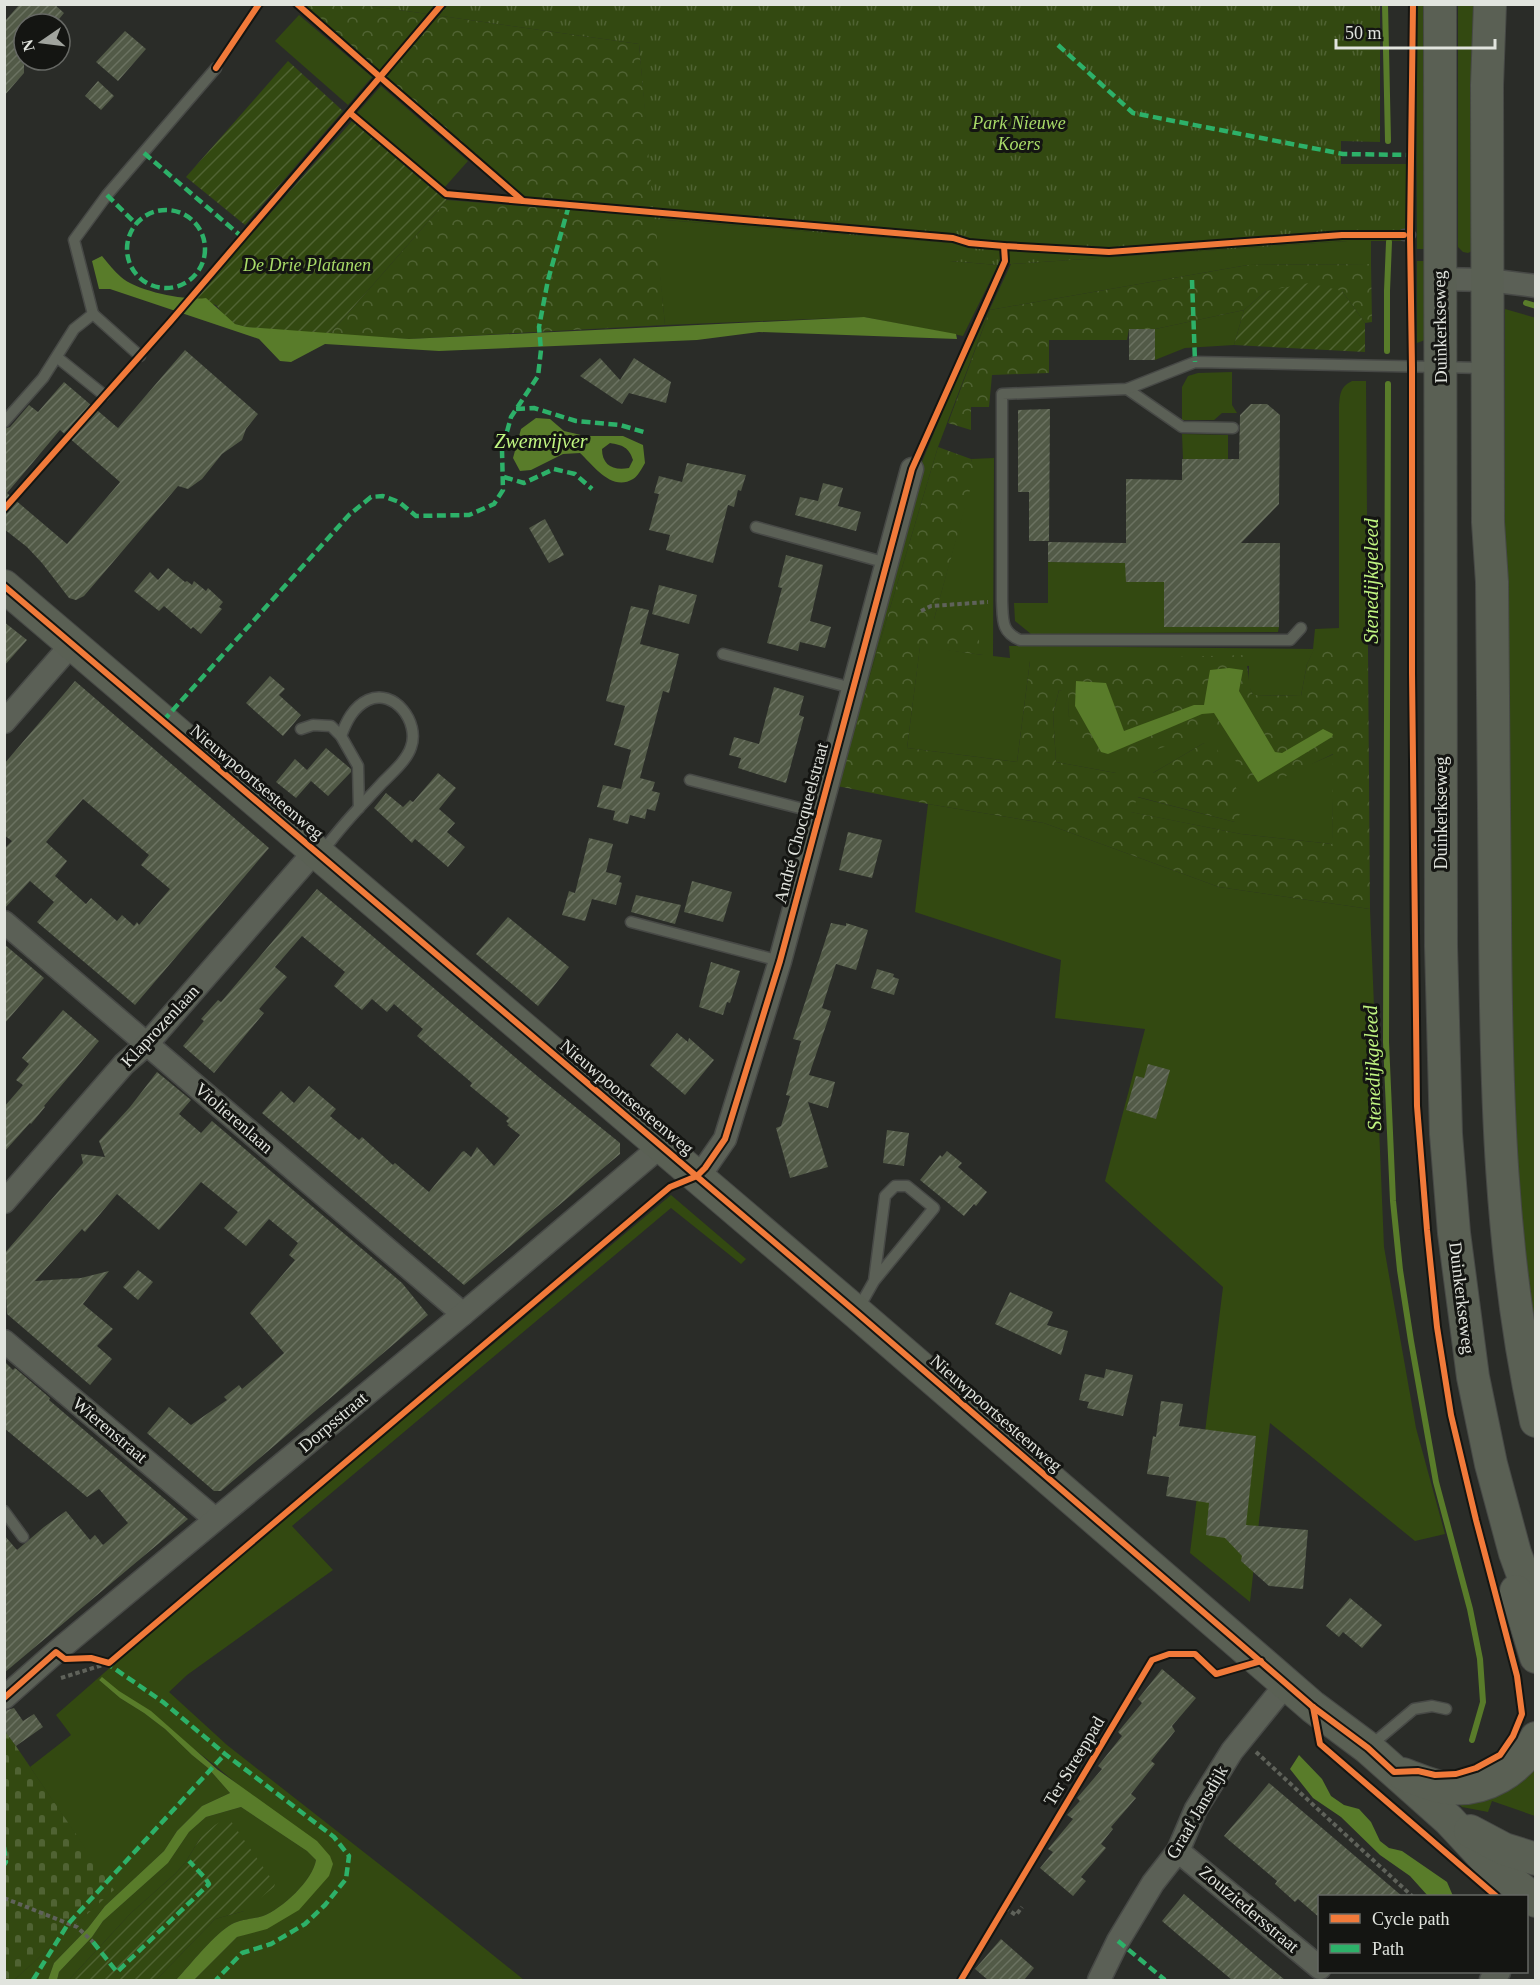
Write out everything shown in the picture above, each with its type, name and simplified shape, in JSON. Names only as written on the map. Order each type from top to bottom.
[{"type":"main road","name":"Duinkerkseweg","points":[[1440,4],[1441,946],[1446,1134],[1463,1310],[1473,1377],[1491,1464],[1515,1553],[1536,1611]]},
{"type":"main road","points":[[1490,4],[1487,85],[1488,522],[1492,582],[1496,1049],[1501,1163],[1509,1264],[1526,1376],[1536,1421]]},
{"type":"main road","name":"Nieuwpoortsesteenweg","points":[[4,586],[856,1312],[1313,1707],[1368,1748],[1449,1820],[1490,1864],[1536,1901]]},
{"type":"main road","points":[[1491,1464],[1501,1541],[1536,1657]]},
{"type":"main road","points":[[1394,1772],[1448,1788],[1484,1785],[1514,1769],[1531,1749],[1536,1738]]},
{"type":"main road","name":"Nieuwpoortsesteenweg","points":[[1449,1820],[1504,1849],[1536,1859]]},
{"type":"street","points":[[1439,279],[1488,280],[1536,286]]},
{"type":"street","name":"André Chocqueelstraat","points":[[697,1176],[725,1139],[780,961],[912,469]]},
{"type":"street","points":[[4,722],[72,644]]},
{"type":"street","name":"Klaprozenlaan","points":[[4,1202],[123,1064],[147,1044],[318,853]]},
{"type":"street","name":"Violierenlaan","points":[[4,922],[463,1314]]},
{"type":"street","name":"Dorpsstraat","points":[[4,1698],[661,1146]]},
{"type":"street","name":"Wierenstraat","points":[[4,1341],[215,1519]]},
{"type":"street","name":"Graaf Jansdijk","points":[[1099,1980],[1118,1941],[1147,1892],[1178,1851],[1197,1809],[1232,1751],[1287,1683]]},
{"type":"street","name":"Zoutziedersstraat","points":[[1178,1851],[1318,1966]]},
{"type":"lane","points":[[140,356],[93,314],[74,240],[107,195],[216,68]]},
{"type":"lane","points":[[4,423],[58,358],[74,329],[93,314]]},
{"type":"lane","points":[[58,358],[104,395]]},
{"type":"lane","points":[[1301,628],[1290,640],[1020,640],[1010,636],[1003,622],[1002,601],[1002,394],[1127,389],[1195,362],[1488,368]]},
{"type":"lane","points":[[1127,389],[1182,427],[1233,428]]},
{"type":"lane","points":[[756,527],[887,562]]},
{"type":"lane","points":[[723,654],[852,688]]},
{"type":"lane","points":[[318,853],[397,767],[411,747],[413,734],[409,717],[395,703],[382,698],[368,700],[355,710],[341,736]]},
{"type":"lane","points":[[301,729],[314,724],[331,726],[341,736],[358,766],[359,808]]},
{"type":"lane","points":[[690,780],[819,813]]},
{"type":"lane","points":[[631,922],[780,961]]},
{"type":"lane","points":[[856,1312],[874,1281],[934,1208],[907,1186],[895,1186],[885,1196],[874,1281]]},
{"type":"lane","points":[[4,1511],[23,1537]]},
{"type":"lane","points":[[1368,1748],[1414,1709],[1432,1706],[1446,1709]]},
{"type":"path","points":[[921,611],[931,606],[1002,601]]},
{"type":"path","points":[[1242,1739],[1411,1895]]},
{"type":"path","points":[[4,1898],[80,1929],[93,1942]]},
{"type":"path","points":[[999,1917],[1011,1898]]},
{"type":"path","points":[[1005,1908],[1016,1915],[1022,1907]]},
{"type":"green space","points":[[304,5],[364,5],[639,44],[665,325],[409,339],[329,335],[447,200],[536,207]]},
{"type":"green space","name":"Park Nieuwe Koers","points":[[364,5],[1380,5],[1380,142],[1341,141],[1341,164],[1406,164],[1406,241],[1347,241],[998,265],[950,261],[950,243],[654,219],[639,44]]},
{"type":"green space","points":[[1416,5],[1427,5],[1427,249],[1417,249]]},
{"type":"green space","points":[[1458,5],[1473,5],[1472,251],[1468,253],[1458,247]]},
{"type":"green space","points":[[299,15],[372,77],[348,105],[275,41]]},
{"type":"green space","name":"De Drie Platanen","points":[[288,61],[343,111],[245,225],[186,177]]},
{"type":"green space","points":[[381,86],[468,161],[444,188],[357,113]]},
{"type":"green space","name":"De Drie Platanen","points":[[352,121],[447,200],[329,335],[235,324],[225,317],[216,305],[194,299]]},
{"type":"green space","points":[[654,219],[950,243],[950,261],[998,265],[963,336],[864,317],[665,325]]},
{"type":"green space","points":[[1371,241],[1371,264],[1248,265],[990,310],[938,447],[837,786],[917,474],[952,389],[1011,264]]},
{"type":"green space","points":[[1417,261],[1426,261],[1425,340],[1417,343]]},
{"type":"green space","points":[[1371,264],[1372,322],[1365,323],[1342,291],[1266,291],[1244,310],[1155,329],[1129,329],[1127,340],[1049,340],[1049,373],[992,375],[989,407],[971,407],[971,430],[948,423],[990,310],[1248,265]]},
{"type":"green space","points":[[1309,283],[1342,291],[1365,323],[1365,352],[1234,345],[1244,310],[1266,291]]},
{"type":"green space","points":[[1505,309],[1536,318],[1535,1342],[1512,1140],[1505,720]]},
{"type":"green space","points":[[1244,310],[1234,345],[1185,348],[1155,360],[1155,329]]},
{"type":"green space","points":[[1232,372],[1232,405],[1237,413],[1222,413],[1214,420],[1182,420],[1182,387],[1188,376],[1198,373]]},
{"type":"green space","points":[[1352,381],[1366,381],[1368,649],[1314,650],[1307,664],[1301,696],[1253,695],[1248,684],[1249,666],[1030,661],[1017,762],[907,748],[920,646],[983,655],[934,619],[974,472],[971,459],[994,458],[993,656],[1010,658],[1009,646],[1313,649],[1315,629],[1339,628],[1339,407],[1341,391]]},
{"type":"green space","points":[[1182,434],[1228,435],[1228,461],[1183,460]]},
{"type":"green space","points":[[938,447],[971,459],[975,472],[934,619],[974,622],[983,655],[920,647],[907,748],[1017,762],[1030,661],[1244,655],[1253,695],[1301,696],[1307,664],[1314,649],[1368,649],[1370,909],[1219,887],[1044,823],[837,786]],"holes":[[[1059,690],[1068,693],[1069,716],[1077,738],[1090,751],[1108,756],[1128,756],[1150,751],[1210,730],[1218,730],[1251,788],[1280,779],[1333,754],[1332,844],[1241,834],[1131,812],[1138,797],[1235,822],[1245,806],[1217,749],[1204,743],[1153,773],[1116,773],[1056,762],[1053,714]]]},
{"type":"green space","points":[[1048,562],[1125,563],[1164,582],[1164,627],[1279,627],[1278,632],[1031,634],[1015,621],[1014,603],[1048,603]]},
{"type":"green space","points":[[1059,690],[1068,692],[1069,717],[1219,730],[1311,764],[1334,754],[1332,844],[1241,834],[1130,812],[1137,797],[1235,822],[1204,743],[1153,773],[1116,773],[1056,762],[1053,714]]},
{"type":"green space","points":[[928,804],[1044,823],[1219,887],[1370,909],[1384,1247],[1416,1428],[1445,1534],[1415,1541],[1270,1423],[1250,1602],[1190,1553],[1223,1287],[1105,1181],[1145,1029],[1055,1018],[1061,960],[915,912]]},
{"type":"green space","points":[[671,1195],[746,1259],[741,1264],[671,1208],[292,1526],[333,1570],[187,1675],[169,1692],[227,1745],[524,1980],[194,1980],[237,1937],[249,1933],[333,1864],[212,1763],[101,1678],[99,1680],[120,1698],[165,1729],[208,1768],[230,1793],[202,1806],[177,1831],[164,1851],[105,1906],[88,1928],[54,1963],[48,1980],[14,1980],[113,1890],[30,1767],[71,1735],[56,1715],[177,1609]]},
{"type":"green space","points":[[7,1733],[114,1890],[14,1980],[5,1980],[4,1735]]},
{"type":"green space","points":[[1535,1755],[1535,1816],[1492,1801],[1488,1812],[1462,1807],[1451,1797]]},
{"type":"green space","points":[[241,1807],[307,1851],[316,1860],[309,1876],[295,1893],[279,1907],[263,1916],[236,1922],[225,1928],[176,1980],[156,1980],[215,1919],[244,1911],[201,1837],[185,1863],[175,1874],[131,1913],[69,1980],[57,1980],[59,1972],[92,1937],[103,1921],[168,1863],[189,1832],[206,1817]]},
{"type":"green space","points":[[228,1817],[275,1884],[274,1887],[244,1911],[215,1919],[156,1980],[69,1980],[131,1913],[175,1874],[185,1863],[201,1837]]},
{"type":"water","points":[[102,256],[118,275],[138,287],[186,298],[206,298],[235,324],[247,327],[409,339],[864,317],[956,334],[957,339],[759,332],[697,340],[439,351],[325,344],[291,362],[280,361],[259,339],[110,289],[99,289],[92,261]]},
{"type":"water","name":"Zwemvijver","points":[[536,418],[550,419],[564,431],[585,436],[623,436],[643,445],[645,463],[635,478],[625,482],[611,480],[604,476],[580,453],[563,454],[531,470],[520,471],[513,458],[521,429]],"holes":[[[610,443],[624,447],[629,452],[633,460],[629,468],[613,468],[606,463],[602,449]]]},
{"type":"water","points":[[1229,668],[1243,670],[1239,691],[1275,752],[1282,753],[1323,729],[1333,734],[1332,737],[1258,782],[1214,713],[1202,714],[1108,754],[1101,752],[1075,706],[1076,681],[1106,683],[1124,731],[1194,705],[1204,705],[1210,670]]},
{"type":"water","points":[[102,1677],[119,1691],[151,1711],[218,1770],[317,1841],[330,1856],[333,1864],[329,1876],[299,1910],[267,1929],[237,1937],[194,1980],[176,1980],[225,1928],[239,1921],[263,1916],[296,1893],[314,1868],[316,1860],[307,1851],[241,1807],[206,1817],[189,1832],[168,1863],[103,1921],[92,1937],[59,1972],[57,1980],[48,1980],[54,1963],[88,1928],[105,1906],[164,1851],[177,1831],[202,1806],[230,1793],[208,1768],[165,1729],[120,1698],[99,1680]]},
{"type":"water","points":[[1299,1755],[1322,1779],[1331,1796],[1344,1805],[1359,1809],[1371,1822],[1380,1841],[1389,1848],[1402,1851],[1447,1882],[1453,1895],[1427,1895],[1410,1876],[1380,1855],[1341,1817],[1313,1798],[1290,1769]]},
{"type":"building","points":[[20,4],[54,4],[63,12],[13,12]]},
{"type":"building","points":[[12,13],[12,72],[24,73],[4,96],[4,22]]},
{"type":"building","points":[[125,31],[146,49],[118,81],[96,62]]},
{"type":"building","points":[[98,81],[114,96],[101,110],[85,96]]},
{"type":"building","points":[[1129,329],[1155,329],[1155,360],[1129,360]]},
{"type":"building","points":[[185,350],[258,414],[246,429],[242,440],[222,454],[202,479],[188,489],[178,486],[84,596],[76,600],[69,598],[27,547],[4,529],[4,429],[10,427],[29,405],[38,412],[64,382],[118,428]],"holes":[[[60,430],[120,482],[67,544],[7,493]]]},
{"type":"building","points":[[600,358],[620,380],[634,358],[671,382],[666,403],[629,393],[622,404],[580,376]]},
{"type":"building","points":[[1251,404],[1267,404],[1280,415],[1279,504],[1241,543],[1280,543],[1279,627],[1164,627],[1164,582],[1126,582],[1125,563],[1048,562],[1048,542],[1126,543],[1126,479],[1182,480],[1182,459],[1239,459],[1240,415]]},
{"type":"building","points":[[1050,409],[1049,541],[1029,541],[1029,492],[1018,492],[1018,410]]},
{"type":"building","points":[[687,463],[746,475],[741,491],[738,490],[734,507],[728,505],[713,563],[666,550],[670,535],[649,530],[659,494],[654,493],[659,476],[682,482]]},
{"type":"building","points":[[823,483],[843,488],[838,506],[861,512],[856,531],[795,515],[800,497],[818,501]]},
{"type":"building","points":[[545,519],[564,555],[549,563],[529,528]]},
{"type":"building","points":[[786,555],[823,565],[810,621],[831,627],[825,648],[800,642],[798,651],[767,643],[782,588],[778,587]]},
{"type":"building","points":[[168,568],[185,582],[192,585],[194,581],[206,591],[208,588],[223,602],[219,607],[222,609],[201,634],[193,627],[191,629],[164,606],[159,611],[134,591],[150,572],[158,580]]},
{"type":"building","points":[[659,585],[697,595],[689,624],[652,614]]},
{"type":"building","points":[[631,606],[649,610],[640,644],[679,654],[669,693],[663,691],[640,778],[655,782],[652,791],[660,793],[655,811],[647,809],[645,819],[630,815],[628,824],[613,820],[615,811],[597,807],[603,785],[621,789],[631,750],[614,745],[625,706],[606,701]]},
{"type":"building","points":[[4,622],[27,640],[4,666]]},
{"type":"building","points":[[270,676],[285,689],[279,695],[301,715],[283,736],[246,703]]},
{"type":"building","points":[[75,681],[269,848],[135,1005],[37,922],[54,902],[30,881],[4,909],[4,849],[12,841],[4,835],[4,764]],"holes":[[[83,799],[149,855],[141,865],[170,889],[139,925],[137,922],[134,926],[122,915],[117,921],[91,898],[86,904],[55,876],[67,861],[46,842]]]},
{"type":"building","points":[[774,687],[804,696],[799,715],[804,717],[786,783],[738,768],[741,758],[729,755],[734,737],[759,744]]},
{"type":"building","points":[[326,748],[351,769],[351,772],[328,796],[311,781],[296,798],[276,782],[295,759],[307,770]]},
{"type":"building","points":[[438,773],[456,788],[439,809],[455,823],[447,832],[465,847],[448,867],[415,839],[412,843],[374,808],[386,793],[403,807],[410,800],[413,802]]},
{"type":"building","points":[[848,832],[882,840],[872,878],[839,870]]},
{"type":"building","points":[[589,838],[613,844],[606,872],[621,876],[619,882],[622,883],[616,905],[592,899],[585,921],[562,915],[569,891],[575,893]]},
{"type":"building","points":[[692,881],[732,892],[723,922],[684,912]]},
{"type":"building","points":[[317,889],[542,1080],[620,1143],[620,1154],[464,1285],[262,1113],[281,1091],[294,1103],[309,1086],[336,1109],[330,1116],[359,1140],[362,1137],[393,1165],[395,1163],[429,1192],[464,1151],[471,1157],[477,1147],[494,1166],[520,1135],[507,1125],[509,1124],[506,1121],[509,1118],[470,1086],[472,1083],[417,1036],[423,1029],[394,1004],[387,1012],[372,999],[362,1010],[334,986],[345,972],[302,936],[275,967],[287,977],[259,1009],[264,1013],[214,1073],[183,1046],[204,1021],[201,1019],[218,1000],[221,1002]]},
{"type":"building","points":[[636,895],[681,905],[675,924],[631,912]]},
{"type":"building","points":[[508,917],[569,967],[538,1006],[476,954]]},
{"type":"building","points":[[831,923],[846,926],[846,923],[868,930],[856,970],[836,964],[822,1008],[831,1011],[809,1075],[835,1082],[828,1108],[808,1102],[828,1167],[790,1178],[776,1128],[781,1126],[790,1096],[786,1095],[801,1041],[793,1039]]},
{"type":"building","points":[[4,944],[44,978],[4,1024]]},
{"type":"building","points":[[711,962],[740,971],[730,1003],[727,1002],[723,1015],[699,1007]]},
{"type":"building","points":[[877,969],[894,974],[893,977],[899,979],[894,995],[871,988]]},
{"type":"building","points":[[63,1010],[99,1041],[31,1124],[4,1152],[4,1107],[23,1085],[16,1080],[29,1064],[22,1058]]},
{"type":"building","points":[[677,1033],[688,1042],[689,1038],[714,1060],[685,1095],[650,1065]]},
{"type":"building","points":[[1148,1064],[1170,1070],[1156,1119],[1126,1110],[1136,1076],[1144,1078]]},
{"type":"building","points":[[157,1072],[191,1100],[179,1114],[201,1133],[212,1121],[402,1283],[428,1315],[221,1491],[214,1491],[147,1433],[169,1407],[191,1425],[227,1400],[224,1397],[239,1385],[242,1389],[284,1353],[250,1313],[295,1260],[289,1255],[298,1243],[269,1219],[246,1246],[224,1228],[238,1212],[201,1182],[159,1230],[117,1194],[85,1232],[82,1229],[35,1281],[81,1278],[109,1271],[83,1304],[113,1329],[97,1346],[112,1359],[90,1385],[7,1314],[4,1254],[83,1163],[81,1154],[105,1157],[99,1141],[130,1107]]},
{"type":"building","points":[[887,1130],[909,1133],[904,1166],[883,1163]]},
{"type":"building","points":[[947,1151],[962,1163],[958,1167],[987,1192],[964,1216],[920,1180],[940,1155],[942,1157]]},
{"type":"building","points":[[138,1270],[153,1282],[138,1300],[123,1287]]},
{"type":"building","points":[[1010,1292],[1053,1312],[1047,1325],[1068,1331],[1061,1355],[995,1324]]},
{"type":"building","points":[[4,1361],[50,1398],[49,1400],[188,1519],[4,1673],[4,1535],[17,1550],[66,1511],[90,1540],[95,1535],[103,1545],[128,1523],[99,1489],[87,1497],[4,1428]]},
{"type":"building","points":[[1106,1369],[1133,1375],[1123,1416],[1087,1408],[1089,1402],[1079,1400],[1085,1374],[1104,1378]]},
{"type":"building","points":[[1161,1401],[1183,1404],[1179,1426],[1256,1436],[1246,1525],[1308,1530],[1303,1589],[1269,1586],[1241,1561],[1242,1556],[1225,1538],[1206,1535],[1209,1503],[1166,1496],[1169,1477],[1147,1474],[1153,1436],[1156,1437]]},
{"type":"building","points":[[1350,1598],[1382,1625],[1362,1648],[1343,1632],[1339,1637],[1326,1626]]},
{"type":"building","points":[[1162,1669],[1196,1698],[1172,1726],[1175,1731],[1151,1761],[1155,1764],[1131,1794],[1136,1798],[1111,1827],[1113,1829],[1101,1844],[1106,1848],[1081,1877],[1086,1881],[1073,1896],[1040,1868],[1053,1852],[1048,1849],[1073,1819],[1067,1815],[1080,1801],[1077,1798],[1102,1769],[1098,1766],[1122,1736],[1118,1732],[1142,1703],[1138,1699]]},
{"type":"building","points":[[14,1708],[23,1721],[34,1714],[43,1727],[16,1746],[4,1730],[4,1711]]},
{"type":"building","points":[[1269,1783],[1401,1895],[1318,1895],[1318,1916],[1298,1899],[1295,1902],[1275,1884],[1277,1881],[1224,1836]]},
{"type":"building","points":[[1184,1894],[1285,1980],[1232,1980],[1183,1939],[1162,1921]]},
{"type":"building","points":[[1001,1939],[1034,1968],[1024,1980],[988,1980],[975,1969]]},
{"type":"waterway","name":"Stenedijkgeleed","points":[[1385,4],[1388,141]]},
{"type":"waterway","name":"Stenedijkgeleed","points":[[1387,351],[1389,242]]},
{"type":"waterway","points":[[1526,303],[1536,306]]},
{"type":"waterway","name":"Stenedijkgeleed","points":[[1388,384],[1386,1042],[1393,1201],[1400,1270],[1436,1482],[1470,1609],[1480,1659],[1483,1702],[1472,1740]]},
{"type":"marked path","points":[[1058,45],[1133,113],[1343,154],[1411,155]]},
{"type":"marked path","points":[[144,153],[242,237]]},
{"type":"marked path","points":[[107,195],[136,224]]},
{"type":"marked path","points":[[163,721],[349,515],[371,497],[383,496],[399,502],[416,516],[469,515],[494,504],[503,490],[502,450],[511,417],[538,376],[541,350],[539,327],[548,280],[569,205]]},
{"type":"marked path","points":[[158,210],[174,210],[188,216],[199,227],[205,241],[205,249],[205,257],[199,271],[188,282],[174,288],[158,288],[144,282],[133,271],[127,257],[127,241],[133,227],[144,216],[158,210]]},
{"type":"marked path","points":[[1192,280],[1195,362]]},
{"type":"marked path","points":[[516,409],[534,408],[576,421],[620,425],[644,432]]},
{"type":"marked path","points":[[504,477],[524,483],[554,469],[575,474],[592,489]]},
{"type":"marked path","points":[[105,1662],[163,1702],[225,1754],[334,1837],[349,1856],[346,1879],[325,1905],[305,1924],[271,1944],[242,1953],[216,1980]]},
{"type":"marked path","points":[[33,1980],[68,1924],[225,1754]]},
{"type":"marked path","points":[[4,1847],[6,1862],[4,1865]]},
{"type":"marked path","points":[[93,1942],[117,1972],[209,1884],[189,1861]]},
{"type":"marked path","points":[[1118,1941],[1165,1980]]},
{"type":"cycle path","points":[[216,68],[259,4]]},
{"type":"cycle path","points":[[4,509],[170,322],[380,77],[297,4]]},
{"type":"cycle path","points":[[442,4],[380,77],[523,201],[953,238],[969,243],[1109,252],[1342,235],[1404,235]]},
{"type":"cycle path","points":[[4,586],[856,1312],[1313,1707],[1368,1748],[1394,1772],[1456,1774],[1476,1768],[1500,1755],[1513,1736],[1522,1714],[1517,1676],[1451,1415],[1437,1327],[1417,1106],[1410,235],[1413,4]]},
{"type":"cycle path","points":[[350,113],[446,194],[523,201]]},
{"type":"cycle path","points":[[4,1698],[56,1652],[65,1659],[91,1658],[109,1663],[670,1187],[697,1176],[725,1139],[780,961],[912,469],[1005,261],[1004,246]]},
{"type":"cycle path","name":"Ter Streeppad","points":[[961,1980],[1152,1660],[1169,1654],[1195,1654],[1216,1674],[1261,1661]]},
{"type":"cycle path","points":[[1313,1707],[1320,1744],[1495,1895]]}]
